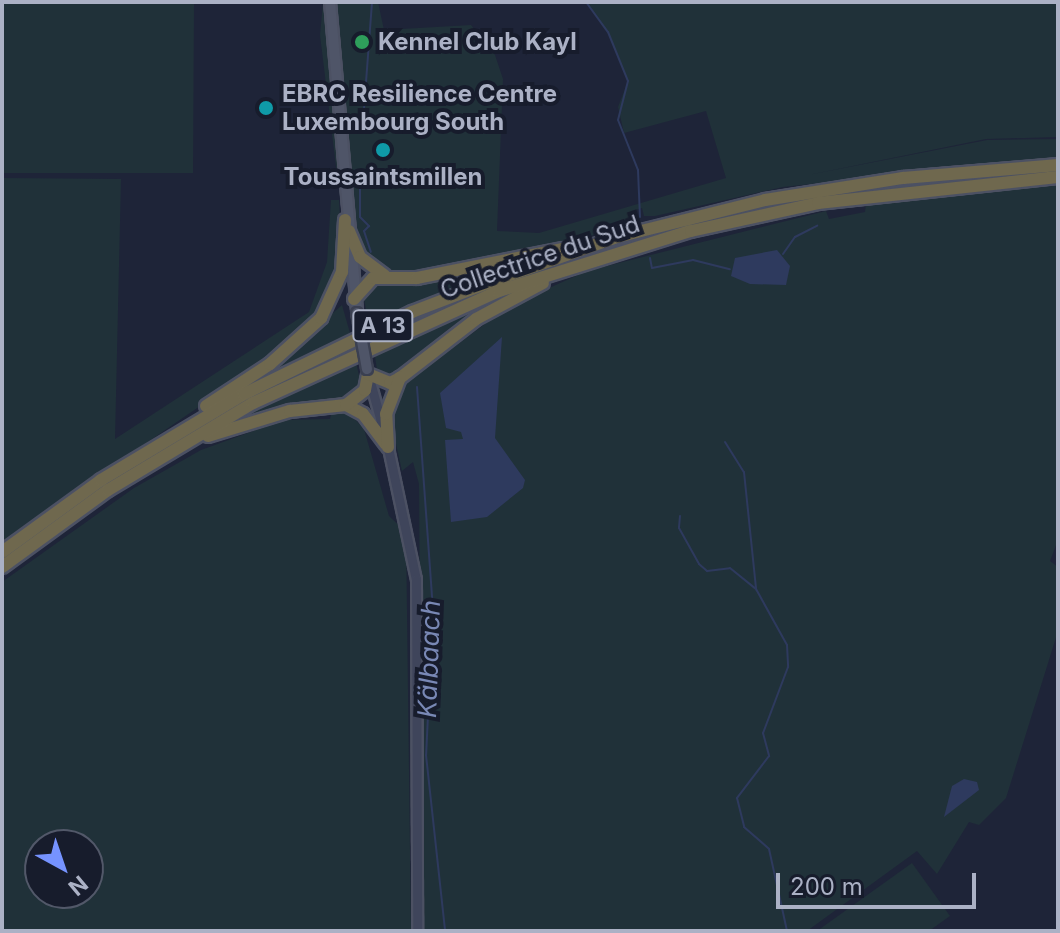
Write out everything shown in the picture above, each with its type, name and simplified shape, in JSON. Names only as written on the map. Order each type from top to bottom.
[{"type":"highway","name":"Collectrice du Sud","points":[[2,552],[161,441],[284,372],[412,312],[617,237],[831,189],[1058,165]]},
{"type":"highway","name":"Collectrice du Sud","points":[[2,567],[162,455],[365,347],[601,257],[818,203],[1058,177]]},
{"type":"highway","name":"A 13","points":[[345,220],[360,257],[385,276]]},
{"type":"highway","name":"A 13","points":[[161,441],[289,349],[331,303],[342,272],[345,220]]},
{"type":"highway","name":"A 13","points":[[331,303],[355,306],[365,284],[385,276],[457,271],[617,237]]},
{"type":"highway","name":"A 13","points":[[162,455],[265,416],[346,405],[365,390],[368,372],[390,383],[476,319],[601,257]]},
{"type":"highway","name":"A 13","points":[[388,447],[386,414],[400,378]]},
{"type":"highway","points":[[346,405],[363,414],[388,447]]},
{"type":"main road","points":[[330,2],[345,220],[355,306],[416,579],[417,931]]},
{"type":"shaded area","points":[[2,2],[194,2],[193,173],[2,173]]},
{"type":"shaded area","points":[[323,2],[378,2],[384,30],[471,25],[495,55],[503,79],[497,231],[539,233],[726,178],[706,111],[624,133],[618,107],[628,81],[608,32],[586,2],[1058,2],[1058,137],[986,139],[808,175],[987,140],[1058,139],[1058,158],[783,187],[655,216],[644,216],[642,208],[632,211],[633,224],[562,244],[419,273],[385,270],[356,241],[342,175],[337,175],[320,35]]},
{"type":"shaded area","points":[[2,178],[121,179],[115,439],[309,312],[327,262],[331,200],[339,200],[340,218],[336,281],[313,321],[254,369],[2,542]]},
{"type":"shaded area","points":[[1058,184],[1058,540],[1050,561],[1058,567],[1058,631],[1006,798],[979,825],[969,822],[937,874],[917,851],[807,931],[422,931],[419,484],[413,462],[402,471],[390,417],[403,385],[509,306],[587,271],[826,211],[829,219],[865,212],[866,202]]},
{"type":"shaded area","points":[[477,271],[480,278],[369,325],[363,294],[379,281]]},
{"type":"shaded area","points":[[493,300],[397,376],[385,378],[377,370],[374,350]]},
{"type":"shaded area","points":[[342,305],[350,333],[279,368],[277,363]]},
{"type":"shaded area","points":[[355,358],[361,384],[350,399],[245,415]]},
{"type":"shaded area","points":[[332,411],[351,415],[364,429],[389,516],[406,532],[411,931],[2,931],[2,582],[134,488],[201,450],[283,420],[330,419]]},
{"type":"shaded area","points":[[912,863],[950,916],[929,931],[817,931]]},
{"type":"water","points":[[777,250],[790,266],[786,285],[750,284],[731,276],[735,258]]},
{"type":"water","points":[[502,337],[495,438],[525,480],[523,488],[487,517],[451,522],[445,440],[463,439],[461,432],[446,428],[440,393]]},
{"type":"water","points":[[964,779],[977,782],[979,790],[944,817],[952,786]]},
{"type":"waterway","name":"Kälbaach","points":[[363,122],[372,2]]},
{"type":"waterway","points":[[586,2],[608,32],[628,81],[618,120],[638,170],[640,217]]},
{"type":"waterway","name":"Kälbaach","points":[[360,176],[360,217],[369,226],[364,231],[371,252]]},
{"type":"waterway","points":[[783,254],[795,237],[817,226]]},
{"type":"waterway","points":[[650,258],[652,268],[693,260],[730,269]]},
{"type":"waterway","name":"Kälbaach","points":[[417,387],[433,609],[426,755],[445,931]]},
{"type":"waterway","points":[[725,442],[744,472],[756,589],[787,645],[788,667],[763,733],[769,756],[737,798],[744,827],[769,849],[787,931]]},
{"type":"waterway","points":[[680,516],[679,528],[699,564],[707,571],[730,568],[755,588]]},
{"type":"place","name":"Kennel Club Kayl","points":[[362,42]]},
{"type":"place","name":"EBRC Resilience Centre Luxembourg South","points":[[266,108]]},
{"type":"place","name":"Toussaintsmillen","points":[[383,150]]}]
